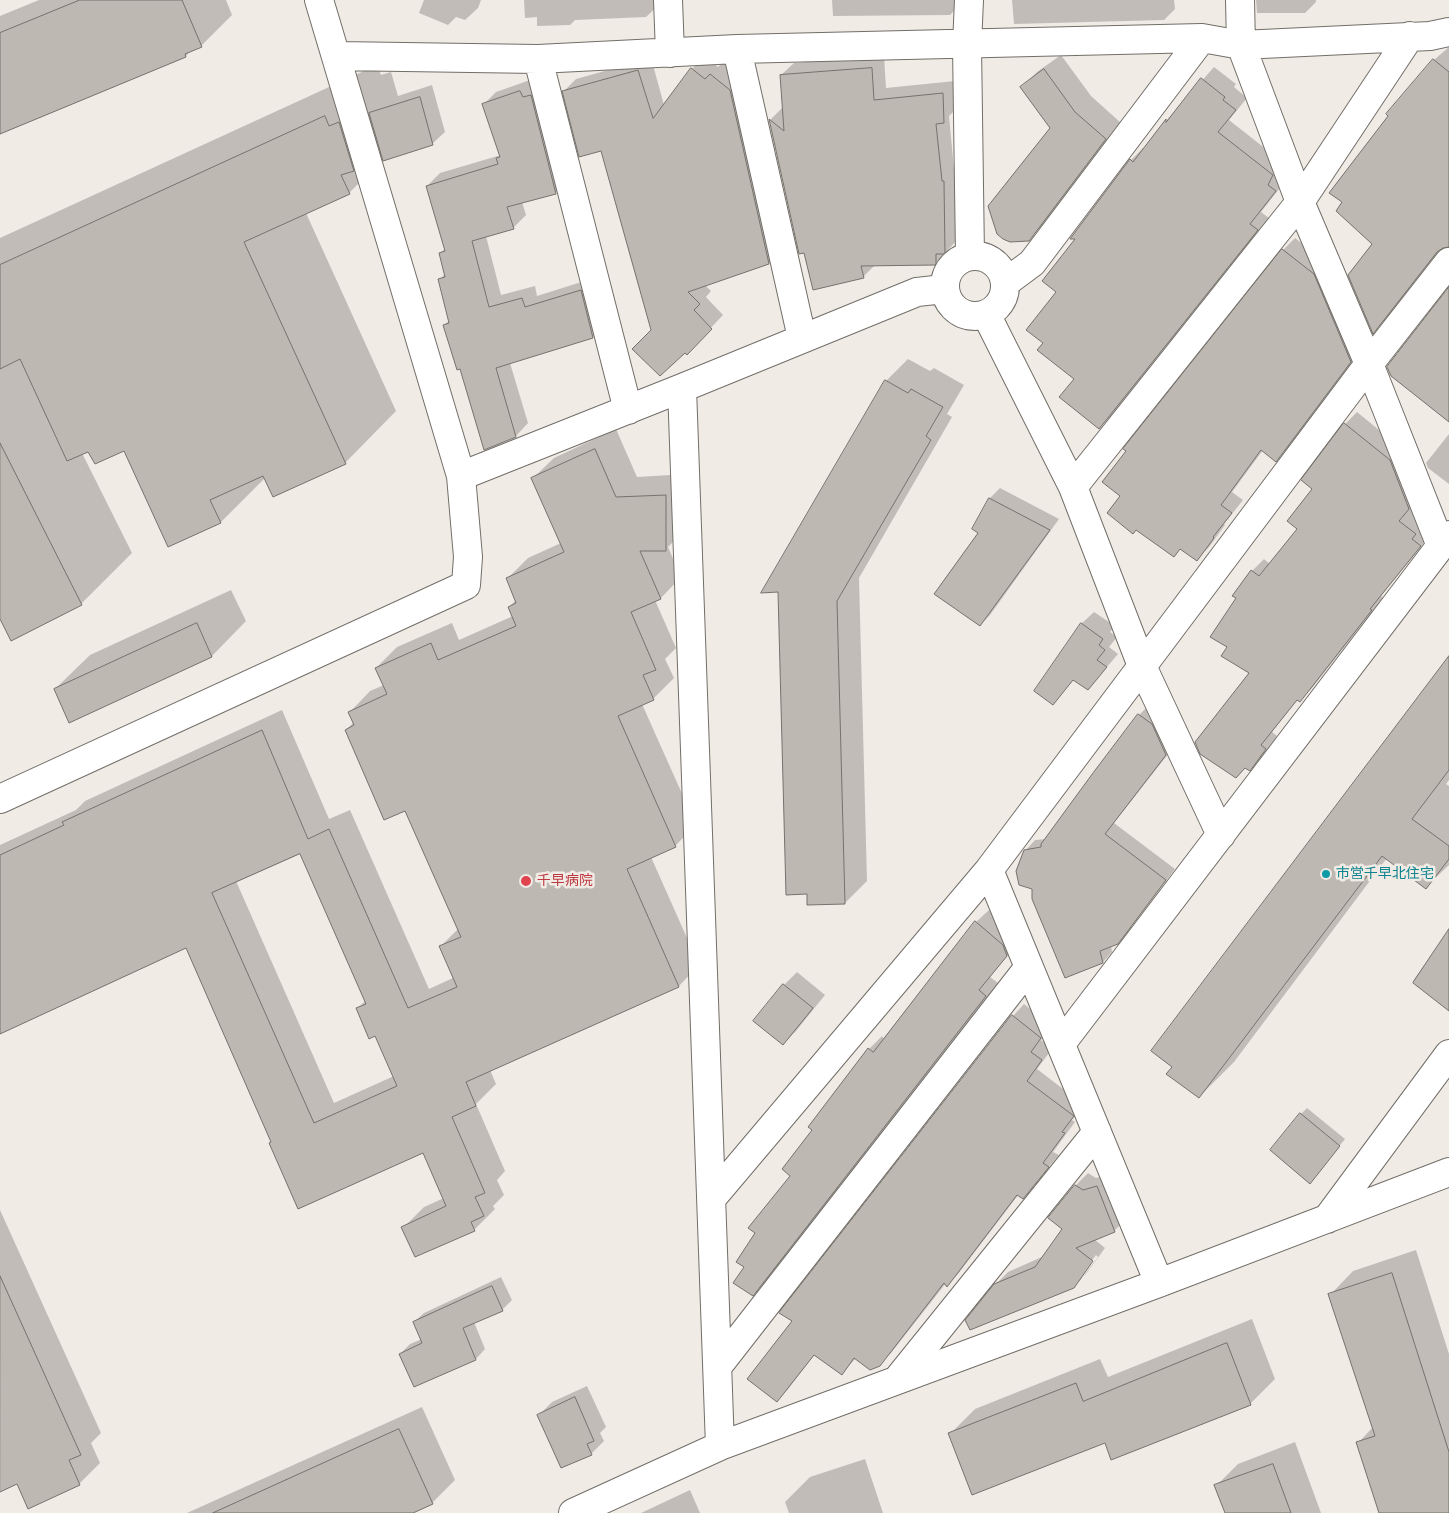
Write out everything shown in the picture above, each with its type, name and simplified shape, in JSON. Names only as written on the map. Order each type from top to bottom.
[{"type":"street","points":[[0,799],[466,585],[468,557],[462,476],[319,0]]},
{"type":"street","points":[[668,0],[670,52]]},
{"type":"street","points":[[969,0],[967,44],[970,256]]},
{"type":"street","points":[[1061,1044],[1445,540],[1300,202],[1241,45],[1240,0]]},
{"type":"street","points":[[337,56],[538,59],[737,49],[1202,38],[1241,45],[1430,36],[1449,32]]},
{"type":"street","points":[[1073,488],[1300,202],[1410,36]]},
{"type":"street","points":[[1005,283],[1032,263],[1202,38]]},
{"type":"street","points":[[737,49],[802,338]]},
{"type":"street","points":[[538,59],[628,410]]},
{"type":"street","points":[[970,256],[990,259],[1003,273],[1005,283],[1005,293],[1001,302],[995,309],[977,317],[959,313],[946,298],[944,289],[948,271],[954,264],[970,256]]},
{"type":"street","points":[[712,1198],[989,870],[1368,364],[1449,262]]},
{"type":"street","points":[[462,476],[916,292],[944,289]]},
{"type":"street","points":[[986,314],[1073,488],[1142,666],[1221,836]]},
{"type":"street","points":[[682,388],[720,1446]]},
{"type":"street","points":[[989,870],[1159,1284]]},
{"type":"street","points":[[718,1366],[1029,967]]},
{"type":"street","points":[[1327,1219],[1449,1054]]},
{"type":"street","points":[[897,1380],[1097,1132]]},
{"type":"street","points":[[573,1513],[720,1446],[1159,1284],[1449,1172]]},
{"type":"building","points":[[80,0],[182,0],[202,47],[185,54],[186,57],[0,134],[0,33]]},
{"type":"building","points":[[1433,59],[1449,72],[1449,247],[1437,252],[1373,334],[1348,275],[1372,244],[1336,211],[1342,202],[1329,193],[1388,116],[1386,114]]},
{"type":"building","points":[[691,68],[705,79],[710,74],[730,90],[769,264],[688,292],[700,304],[694,310],[712,329],[687,355],[685,353],[660,376],[632,349],[651,330],[601,151],[579,157],[562,91],[638,70],[653,118]]},
{"type":"building","points":[[872,68],[874,100],[943,93],[944,123],[936,124],[942,181],[944,181],[945,254],[936,254],[936,265],[861,266],[864,278],[813,290],[804,253],[799,254],[769,119],[784,131],[780,75]]},
{"type":"building","points":[[1044,69],[1075,112],[1106,139],[1029,241],[1010,242],[997,234],[988,206],[1050,128],[1020,87]]},
{"type":"building","points":[[1201,78],[1225,97],[1223,100],[1236,110],[1218,132],[1273,175],[1268,185],[1276,191],[1250,224],[1258,230],[1099,429],[1059,397],[1074,379],[1037,350],[1043,343],[1026,330],[1056,292],[1042,281],[1075,239],[1070,239],[1130,159],[1133,162]]},
{"type":"building","points":[[520,91],[523,97],[531,95],[556,194],[507,207],[514,229],[472,241],[489,307],[522,298],[525,307],[581,290],[593,338],[496,368],[516,437],[484,450],[460,369],[457,370],[443,325],[449,323],[438,279],[445,277],[439,253],[445,251],[426,186],[498,164],[496,158],[500,157],[482,104]]},
{"type":"building","points":[[420,97],[433,145],[383,161],[369,113]]},
{"type":"building","points":[[325,116],[329,126],[339,122],[354,171],[341,175],[350,194],[244,242],[346,464],[273,497],[263,476],[210,500],[221,523],[168,547],[124,451],[95,464],[88,452],[67,461],[20,359],[0,369],[0,265]]},
{"type":"building","points":[[1282,249],[1314,274],[1351,362],[1276,462],[1261,450],[1221,505],[1232,513],[1197,561],[1180,549],[1174,557],[1136,530],[1133,534],[1107,513],[1120,496],[1102,482],[1126,451],[1123,449]]},
{"type":"building","points":[[1449,287],[1449,422],[1391,376],[1387,367]]},
{"type":"building","points":[[885,380],[908,393],[911,389],[943,407],[926,436],[931,440],[837,601],[845,904],[807,905],[807,894],[786,895],[778,592],[761,593]]},
{"type":"building","points":[[1344,423],[1390,460],[1409,509],[1399,521],[1416,534],[1412,539],[1421,546],[1370,609],[1372,610],[1300,702],[1297,700],[1261,745],[1266,749],[1250,771],[1245,768],[1236,778],[1200,754],[1195,742],[1249,673],[1221,656],[1227,647],[1210,637],[1236,598],[1232,596],[1251,570],[1259,576],[1297,529],[1287,521],[1312,489],[1301,480]]},
{"type":"building","points":[[0,443],[82,605],[11,641],[0,619]]},
{"type":"building","points":[[595,449],[616,497],[666,495],[666,551],[640,551],[661,599],[631,612],[656,670],[643,675],[654,700],[618,716],[676,847],[627,869],[679,987],[466,1082],[476,1106],[452,1117],[485,1193],[475,1197],[484,1216],[471,1222],[475,1231],[415,1257],[401,1227],[446,1206],[423,1153],[298,1209],[269,1143],[271,1142],[186,948],[0,1034],[0,855],[64,825],[62,822],[262,730],[308,839],[329,829],[408,1008],[457,987],[439,946],[461,937],[405,811],[384,820],[345,730],[354,725],[348,712],[387,694],[375,668],[431,643],[438,660],[516,626],[508,607],[516,603],[506,578],[564,552],[531,478]],"holes":[[[300,854],[366,1004],[356,1008],[369,1039],[375,1036],[397,1086],[314,1123],[212,893]]]},
{"type":"building","points":[[989,498],[1050,530],[980,626],[934,594],[978,533],[972,529]]},
{"type":"building","points":[[197,623],[212,657],[69,723],[54,689]]},
{"type":"building","points":[[1081,623],[1103,639],[1099,645],[1105,650],[1097,660],[1107,667],[1088,690],[1073,680],[1053,705],[1034,691]]},
{"type":"building","name":"市営千早北住宅","points":[[1449,656],[1449,770],[1412,819],[1449,846],[1449,859],[1426,889],[1382,856],[1199,1098],[1166,1074],[1172,1067],[1151,1051]]},
{"type":"building","points":[[1138,714],[1152,724],[1166,755],[1105,834],[1166,880],[1118,944],[1100,951],[1103,963],[1065,978],[1032,899],[1032,889],[1019,885],[1016,871],[1024,850],[1041,847],[1041,844]]},
{"type":"building","points":[[975,921],[1003,945],[1007,956],[979,990],[986,996],[753,1296],[733,1283],[744,1267],[736,1262],[755,1233],[748,1228],[790,1176],[782,1169],[812,1130],[808,1127],[868,1048],[873,1052]]},
{"type":"building","points":[[1449,929],[1449,1011],[1413,983]]},
{"type":"building","points":[[783,984],[813,1008],[783,1045],[753,1021]]},
{"type":"building","points":[[1012,1015],[1041,1038],[1031,1052],[1042,1060],[1027,1081],[1074,1116],[1062,1132],[1065,1133],[1043,1163],[1049,1167],[1023,1199],[1017,1195],[947,1287],[944,1283],[880,1366],[870,1370],[854,1358],[842,1375],[814,1355],[777,1402],[747,1379],[792,1321],[779,1313]]},
{"type":"building","points":[[1300,1113],[1340,1146],[1310,1184],[1270,1150]]},
{"type":"building","points":[[1075,1185],[1083,1190],[1097,1186],[1115,1232],[1076,1248],[1093,1261],[1074,1288],[970,1330],[965,1320],[994,1284],[1035,1267],[1062,1229],[1048,1218]]},
{"type":"building","points":[[1392,1273],[1449,1452],[1449,1513],[1379,1513],[1356,1442],[1375,1436],[1328,1294]]},
{"type":"building","points":[[0,1276],[81,1455],[69,1460],[80,1485],[28,1509],[17,1484],[0,1492]]},
{"type":"building","points":[[492,1286],[503,1311],[463,1328],[476,1360],[414,1387],[399,1354],[422,1343],[413,1322]]},
{"type":"building","points":[[1227,1343],[1251,1405],[1111,1460],[1105,1443],[972,1495],[948,1433],[1076,1383],[1083,1401]]},
{"type":"building","points":[[575,1397],[594,1441],[587,1444],[592,1455],[561,1468],[537,1415]]},
{"type":"building","points":[[399,1429],[433,1504],[413,1513],[213,1513]]},
{"type":"building","points":[[1273,1464],[1291,1513],[1225,1513],[1214,1485]]},
{"type":"place","name":"市営千早北住宅","points":[[1326,874]]},
{"type":"place","name":"千早病院","points":[[526,881]]}]
